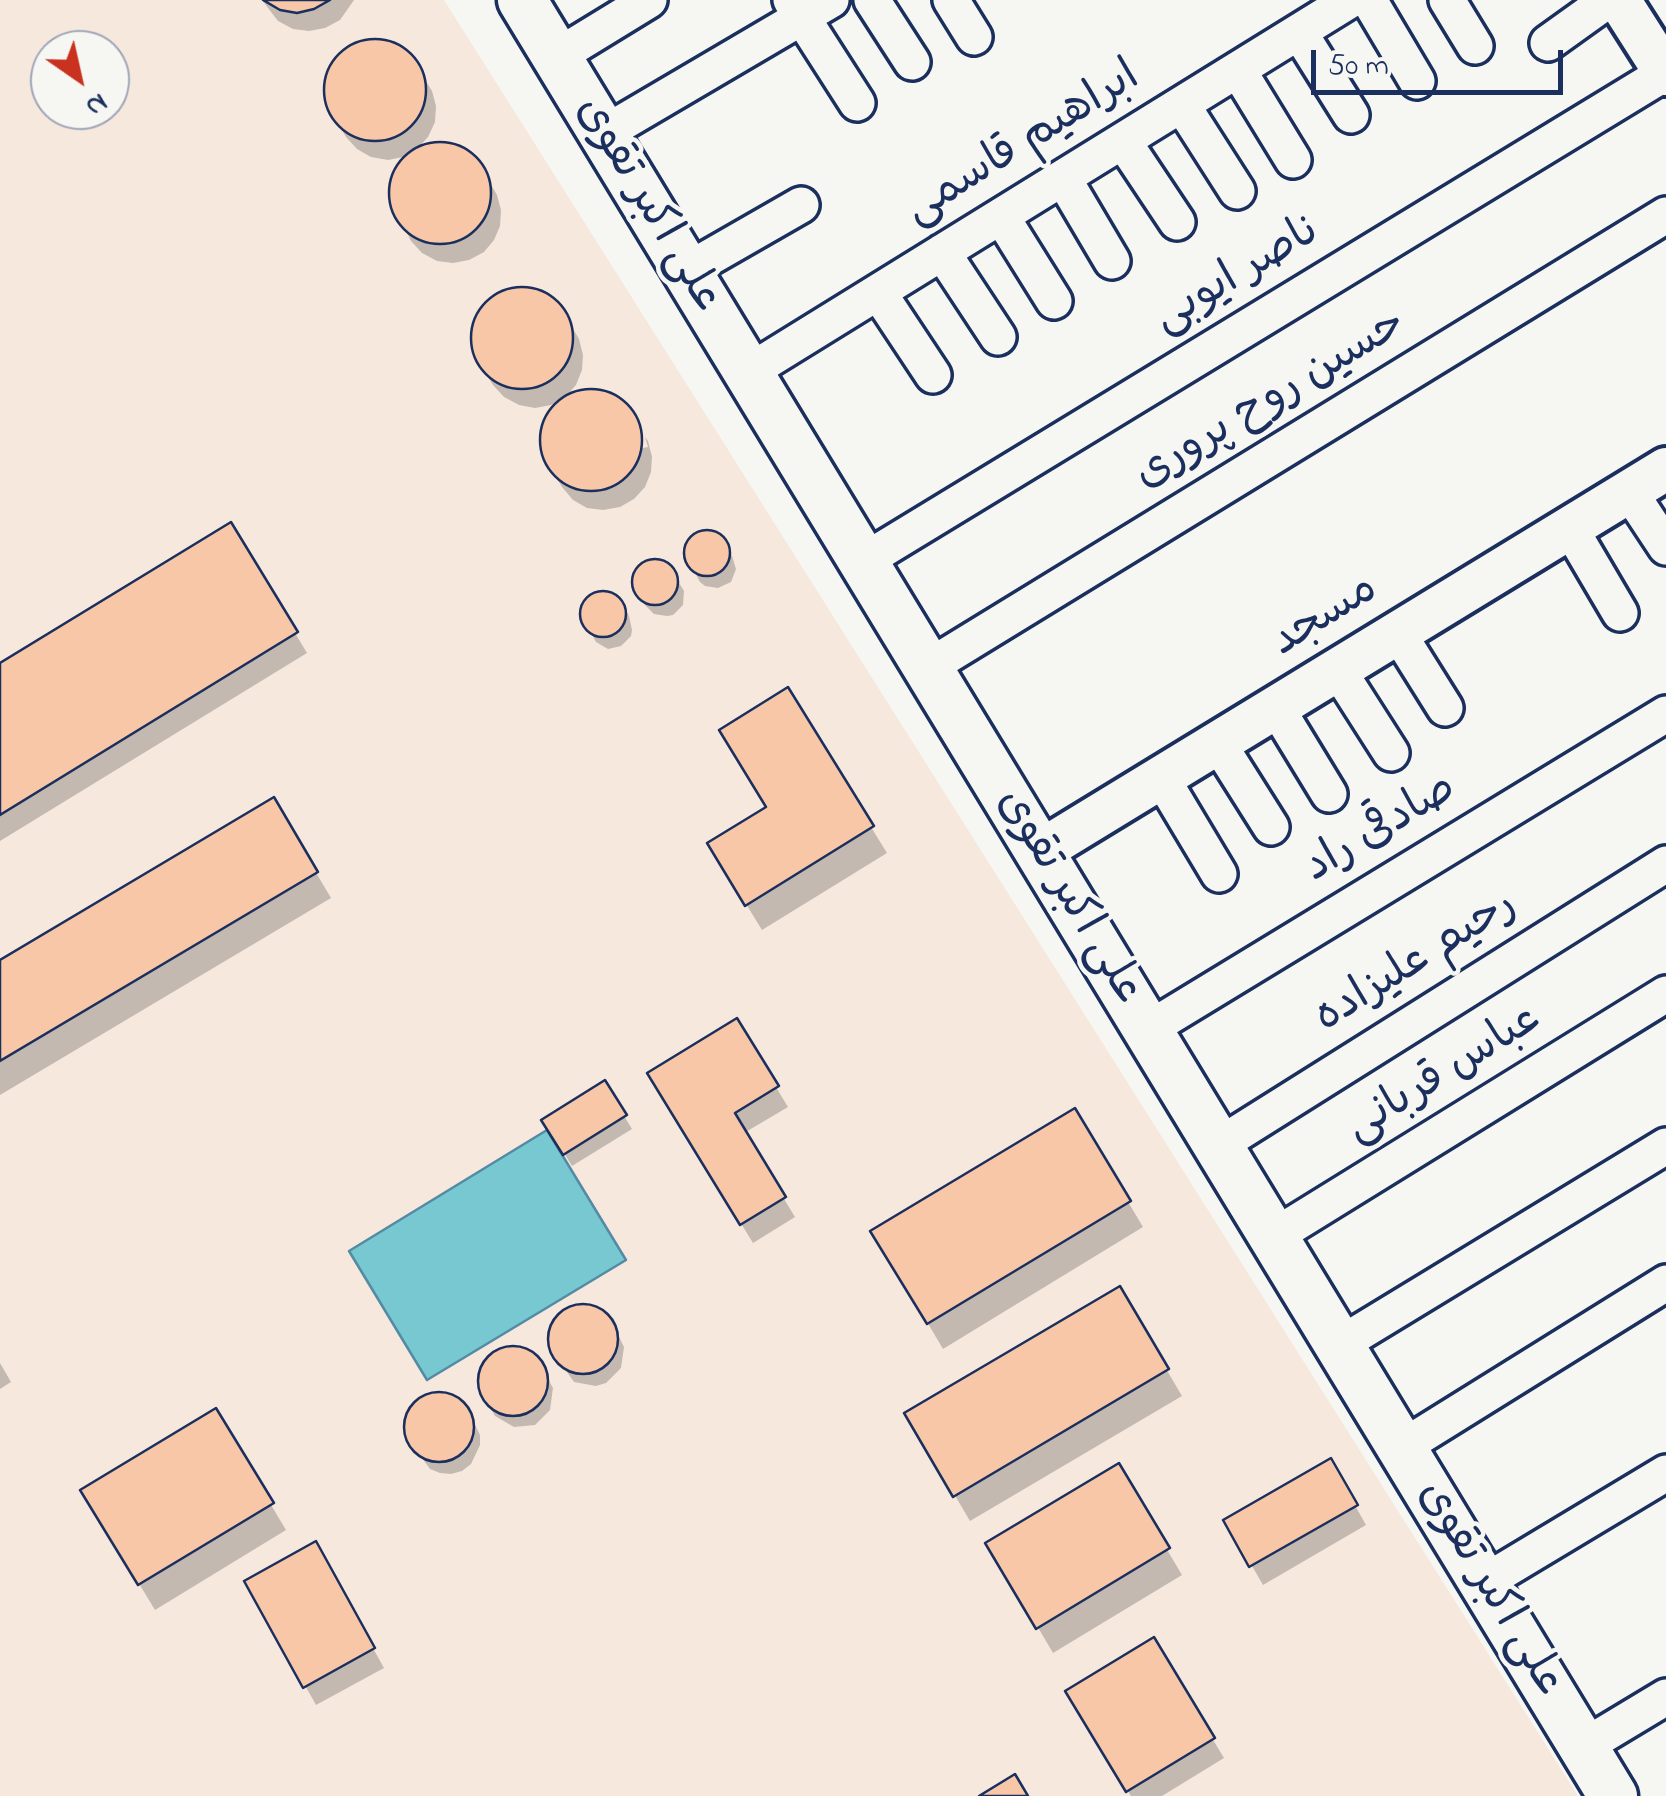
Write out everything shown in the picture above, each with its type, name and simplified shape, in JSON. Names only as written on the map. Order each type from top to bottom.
[{"type":"main road","name":"علی اکبر تقوی","points":[[522,0],[1612,1796]]},
{"type":"street","points":[[556,57],[649,0]]},
{"type":"street","points":[[872,0],[912,62]]},
{"type":"street","points":[[952,0],[974,37]]},
{"type":"street","name":"ابراهیم قاسمی","points":[[747,373],[1350,0]]},
{"type":"street","points":[[1369,0],[1417,81]]},
{"type":"street","points":[[1447,0],[1475,46]]},
{"type":"street","points":[[1548,44],[1608,0]]},
{"type":"street","points":[[1619,0],[1666,73]]},
{"type":"street","points":[[603,134],[808,6],[857,102]]},
{"type":"street","points":[[1299,32],[1351,114]]},
{"type":"street","points":[[1238,70],[1293,160]]},
{"type":"street","name":"ناصر ایوبی","points":[[862,562],[1666,73]]},
{"type":"street","points":[[1182,105],[1237,191]]},
{"type":"street","points":[[1123,142],[1177,222]]},
{"type":"street","points":[[1062,178],[1112,261]]},
{"type":"street","points":[[686,270],[801,205]]},
{"type":"street","points":[[1000,216],[1054,301]]},
{"type":"street","name":"حسین روح پروری","points":[[927,668],[1666,216]]},
{"type":"street","points":[[942,252],[998,337]]},
{"type":"street","points":[[878,292],[933,374]]},
{"type":"street","name":"مسجد","points":[[1039,852],[1666,469]]},
{"type":"street","points":[[1629,492],[1666,547]]},
{"type":"street","points":[[1570,528],[1620,613]]},
{"type":"street","points":[[1398,633],[1446,708]]},
{"type":"street","points":[[1338,670],[1390,753]]},
{"type":"street","points":[[1276,707],[1328,794]]},
{"type":"street","name":"صادقی راد","points":[[1147,1030],[1666,714]]},
{"type":"street","points":[[1218,743],[1271,826]]},
{"type":"street","points":[[1161,778],[1219,874]]},
{"type":"street","name":"رحیم علیزاده","points":[[1219,1145],[1666,864]]},
{"type":"street","name":"عباس قربانی","points":[[1273,1238],[1666,994]]},
{"type":"street","points":[[1339,1345],[1666,1146]]},
{"type":"street","points":[[1401,1448],[1666,1283]]},
{"type":"street","points":[[1483,1583],[1666,1472]]},
{"type":"street","points":[[1583,1747],[1666,1696]]},
{"type":"shaded area","points":[[0,0],[444,0],[1578,1796],[0,1796]]},
{"type":"water","points":[[547,1130],[626,1260],[427,1380],[349,1251]]},
{"type":"building","points":[[263,0],[330,0],[297,13],[280,10]]},
{"type":"building","points":[[375,39],[394,43],[411,54],[422,71],[426,90],[422,109],[411,126],[394,137],[375,141],[356,137],[339,126],[328,109],[324,90],[328,71],[339,54],[356,43]]},
{"type":"building","points":[[440,142],[460,146],[476,157],[487,173],[491,193],[487,213],[476,229],[460,240],[440,244],[420,240],[404,229],[393,213],[389,193],[393,173],[404,157],[420,146]]},
{"type":"building","points":[[522,287],[542,291],[558,302],[569,318],[573,338],[569,358],[558,374],[542,385],[522,389],[502,385],[486,374],[475,358],[471,338],[475,318],[486,302],[502,291]]},
{"type":"building","points":[[591,389],[611,393],[627,404],[638,420],[642,440],[638,460],[627,476],[611,487],[591,491],[571,487],[555,476],[544,460],[540,440],[544,420],[555,404],[571,393]]},
{"type":"building","points":[[231,522],[298,632],[0,815],[0,663]]},
{"type":"building","points":[[707,530],[723,537],[730,553],[723,569],[707,576],[691,569],[684,553],[691,537]]},
{"type":"building","points":[[655,559],[671,566],[678,582],[671,598],[655,605],[639,598],[632,582],[639,566]]},
{"type":"building","points":[[603,591],[619,598],[626,614],[619,630],[603,637],[587,630],[580,614],[587,598]]},
{"type":"building","points":[[788,687],[874,826],[745,906],[707,843],[766,807],[719,730]]},
{"type":"building","points":[[274,797],[318,872],[0,1061],[0,960]]},
{"type":"building","points":[[737,1018],[779,1086],[735,1113],[786,1197],[740,1225],[647,1073]]},
{"type":"building","points":[[605,1080],[627,1115],[563,1155],[541,1120]]},
{"type":"building","points":[[1075,1108],[1131,1201],[927,1324],[870,1231]]},
{"type":"building","points":[[1120,1286],[1169,1369],[953,1497],[904,1413]]},
{"type":"building","points":[[583,1304],[608,1314],[618,1339],[608,1364],[583,1374],[558,1364],[548,1339],[558,1314]]},
{"type":"building","points":[[513,1346],[538,1356],[548,1381],[538,1406],[513,1416],[488,1406],[478,1381],[488,1356]]},
{"type":"building","points":[[439,1392],[464,1402],[474,1427],[464,1452],[439,1462],[414,1452],[404,1427],[414,1402]]},
{"type":"building","points":[[216,1408],[274,1503],[138,1585],[80,1490]]},
{"type":"building","points":[[1331,1458],[1358,1505],[1249,1567],[1223,1520]]},
{"type":"building","points":[[1119,1463],[1170,1548],[1036,1629],[985,1543]]},
{"type":"building","points":[[316,1541],[375,1648],[303,1688],[244,1581]]},
{"type":"building","points":[[1154,1637],[1215,1738],[1126,1792],[1065,1691]]},
{"type":"building","points":[[1015,1774],[1028,1796],[979,1796]]}]
